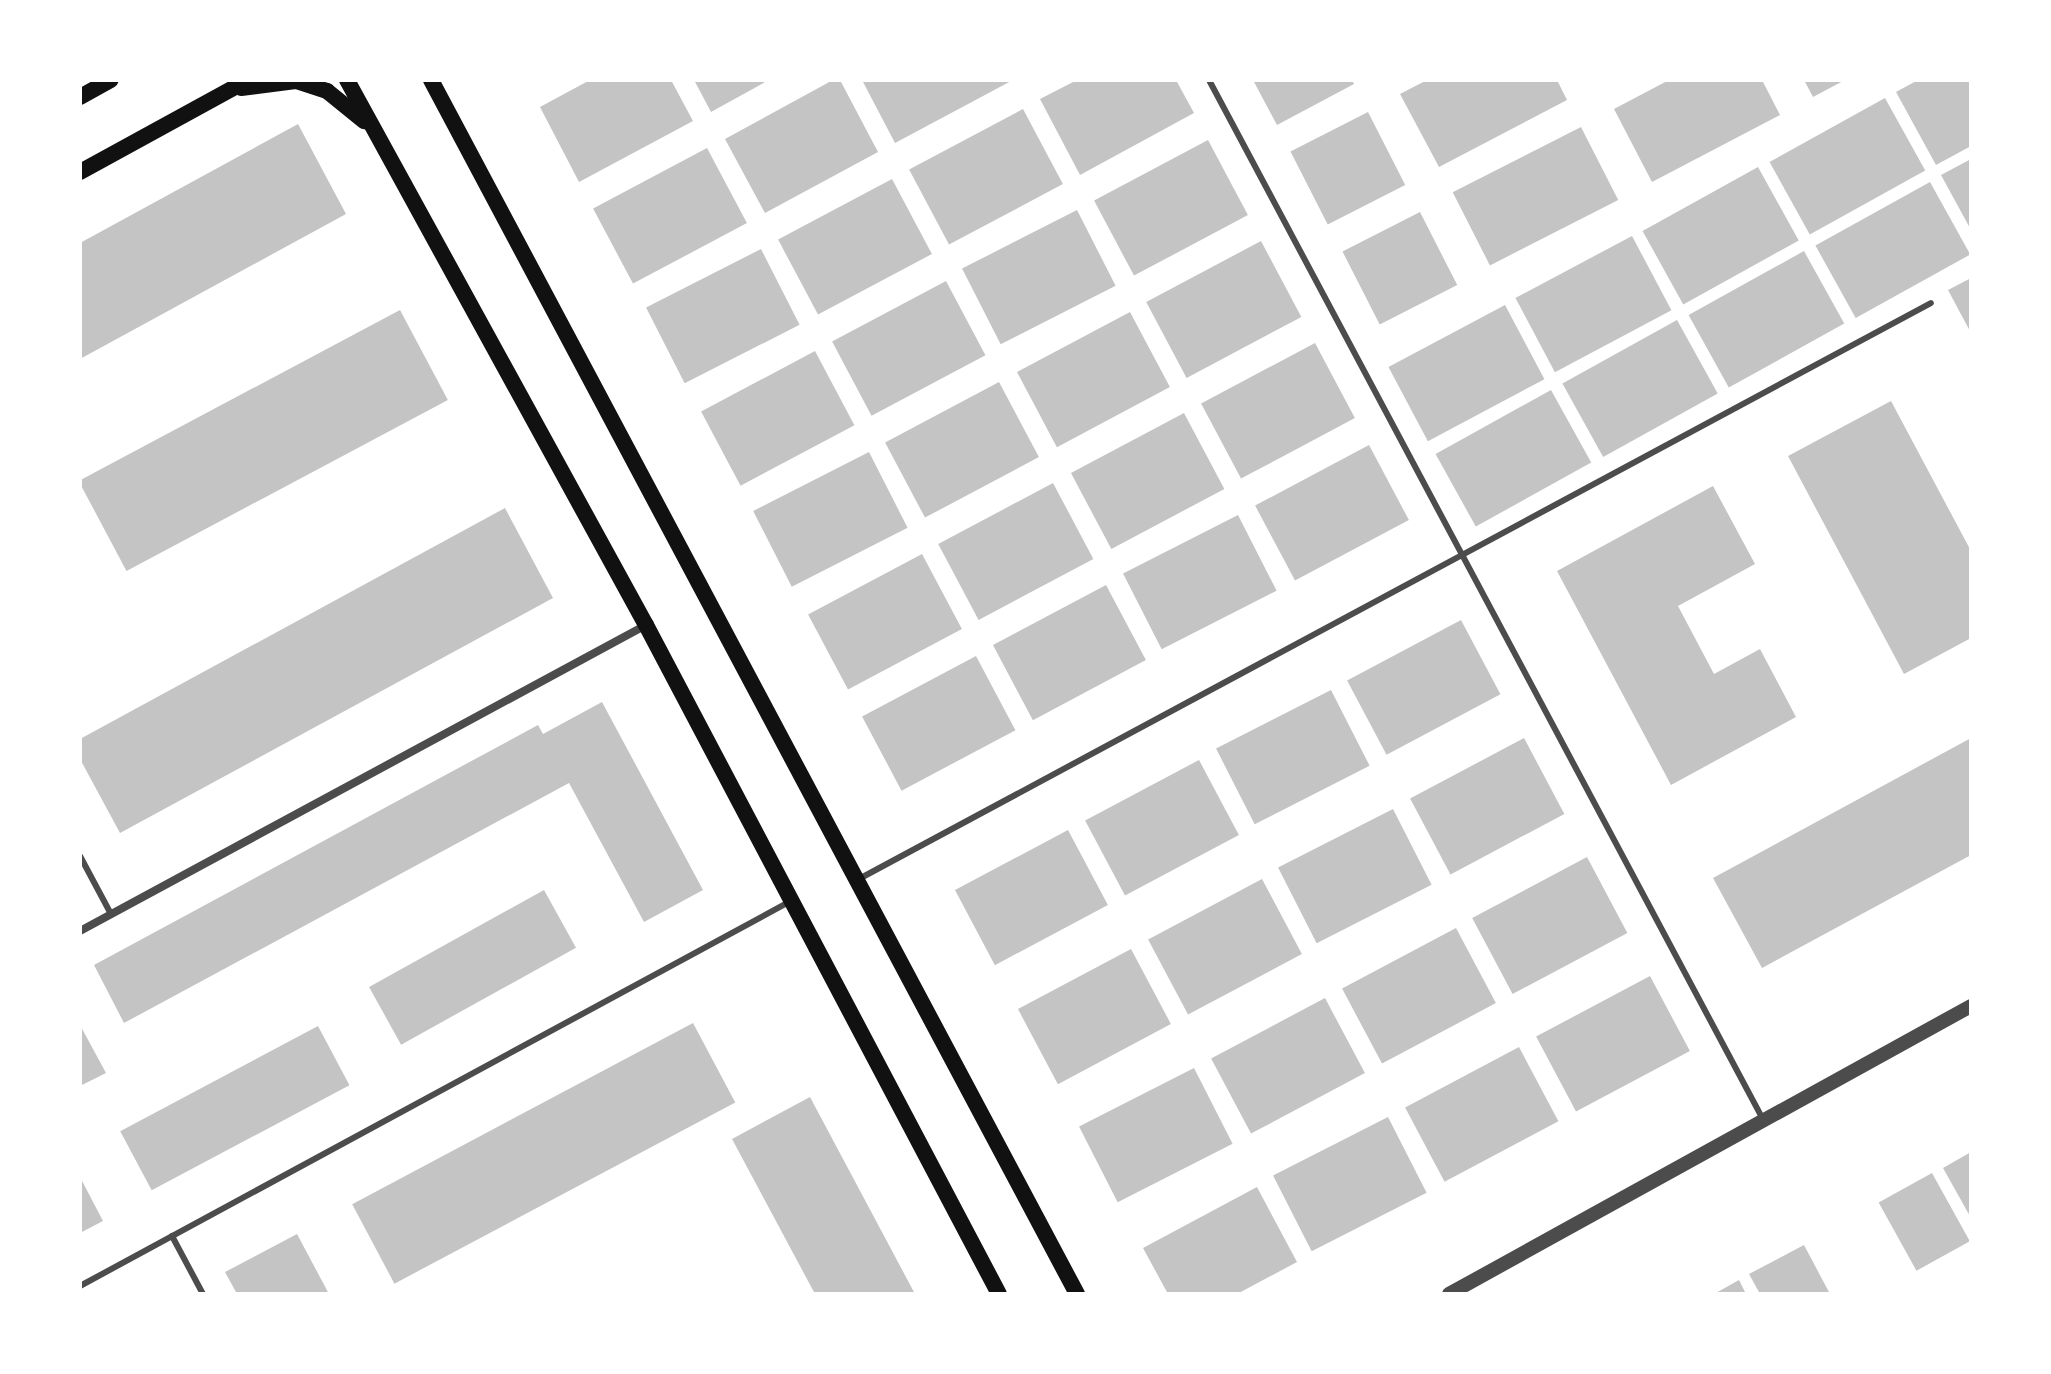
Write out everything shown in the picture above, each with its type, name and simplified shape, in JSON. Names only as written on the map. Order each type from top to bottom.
[{"type":"main road","points":[[80,97],[111,80]]},
{"type":"main road","points":[[80,172],[248,80]]},
{"type":"main road","points":[[347,80],[646,625],[999,1294]]},
{"type":"main road","points":[[434,80],[1077,1294]]},
{"type":"main road","points":[[227,91],[262,81],[296,81],[327,91],[376,133]]},
{"type":"street","points":[[80,931],[646,625]]},
{"type":"street","points":[[1449,1294],[1971,1006]]},
{"type":"lane","points":[[1209,80],[1764,1121]]},
{"type":"lane","points":[[857,880],[1931,303]]},
{"type":"lane","points":[[80,856],[111,914]]},
{"type":"lane","points":[[80,1286],[792,901]]},
{"type":"lane","points":[[172,1236],[203,1294]]},
{"type":"building","points":[[590,80],[671,80],[693,121],[579,182],[540,107]]},
{"type":"building","points":[[694,80],[769,80],[711,112]]},
{"type":"building","points":[[833,80],[840,80],[878,152],[765,213],[725,139]]},
{"type":"building","points":[[862,80],[1013,80],[895,143]]},
{"type":"building","points":[[1077,80],[1176,80],[1194,113],[1080,175],[1040,99]]},
{"type":"building","points":[[1253,80],[1352,80],[1354,84],[1277,125]]},
{"type":"building","points":[[1427,80],[1557,80],[1567,100],[1439,167],[1400,94]]},
{"type":"building","points":[[1669,80],[1762,80],[1780,115],[1652,182],[1614,109]]},
{"type":"building","points":[[1804,80],[1845,80],[1813,97]]},
{"type":"building","points":[[1918,80],[1971,80],[1971,146],[1936,165],[1896,92]]},
{"type":"building","points":[[1885,98],[1925,171],[1810,235],[1770,162]]},
{"type":"building","points":[[1023,109],[1063,184],[949,245],[909,170]]},
{"type":"building","points":[[1368,112],[1405,185],[1328,225],[1290,151]]},
{"type":"building","points":[[298,124],[346,214],[80,359],[80,243]]},
{"type":"building","points":[[1581,127],[1618,200],[1490,265],[1453,192]]},
{"type":"building","points":[[1208,140],[1248,215],[1134,276],[1094,201]]},
{"type":"building","points":[[707,148],[747,223],[633,284],[593,209]]},
{"type":"building","points":[[1971,159],[1971,230],[1941,175]]},
{"type":"building","points":[[1758,167],[1799,240],[1683,304],[1643,231]]},
{"type":"building","points":[[892,179],[932,254],[818,315],[778,240]]},
{"type":"building","points":[[1930,182],[1970,255],[1856,318],[1815,246]]},
{"type":"building","points":[[1077,210],[1116,286],[1001,344],[962,269]]},
{"type":"building","points":[[1420,212],[1457,285],[1380,325],[1342,251]]},
{"type":"building","points":[[1632,236],[1671,310],[1555,372],[1515,298]]},
{"type":"building","points":[[1261,241],[1301,317],[1187,378],[1146,302]]},
{"type":"building","points":[[761,249],[800,325],[685,383],[646,308]]},
{"type":"building","points":[[1804,251],[1844,324],[1729,388],[1689,315]]},
{"type":"building","points":[[1971,278],[1971,333],[1948,290]]},
{"type":"building","points":[[946,281],[985,355],[872,416],[832,342]]},
{"type":"building","points":[[1505,305],[1544,379],[1428,441],[1388,367]]},
{"type":"building","points":[[400,310],[448,400],[126,571],[80,480]]},
{"type":"building","points":[[1130,312],[1170,387],[1057,447],[1017,372]]},
{"type":"building","points":[[1677,320],[1718,393],[1603,457],[1562,384]]},
{"type":"building","points":[[1315,343],[1355,418],[1241,479],[1201,404]]},
{"type":"building","points":[[815,351],[854,425],[741,486],[701,412]]},
{"type":"building","points":[[999,382],[1039,457],[925,518],[885,443]]},
{"type":"building","points":[[1551,390],[1591,463],[1476,527],[1436,454]]},
{"type":"building","points":[[1891,401],[1971,551],[1971,638],[1904,674],[1788,456]]},
{"type":"building","points":[[1184,413],[1224,489],[1111,549],[1071,473]]},
{"type":"building","points":[[1369,445],[1409,520],[1295,581],[1255,506]]},
{"type":"building","points":[[869,452],[908,528],[792,587],[753,511]]},
{"type":"building","points":[[1053,483],[1093,559],[979,620],[938,544]]},
{"type":"building","points":[[1713,486],[1755,564],[1678,606],[1714,674],[1760,649],[1796,717],[1671,785],[1557,571]]},
{"type":"building","points":[[505,508],[553,598],[120,833],[80,759],[80,739]]},
{"type":"building","points":[[1238,515],[1277,591],[1162,649],[1123,574]]},
{"type":"building","points":[[922,554],[962,629],[848,690],[808,615]]},
{"type":"building","points":[[1106,585],[1146,660],[1033,720],[993,645]]},
{"type":"building","points":[[1461,620],[1500,694],[1387,755],[1347,681]]},
{"type":"building","points":[[976,656],[1015,730],[902,791],[862,717]]},
{"type":"building","points":[[1331,690],[1370,766],[1255,824],[1216,749]]},
{"type":"building","points":[[602,702],[703,890],[644,922],[569,783],[124,1023],[94,965],[538,725],[543,734]]},
{"type":"building","points":[[1524,738],[1564,814],[1450,874],[1410,799]]},
{"type":"building","points":[[1971,738],[1971,855],[1762,968],[1713,878]]},
{"type":"building","points":[[1199,760],[1239,835],[1125,896],[1085,821]]},
{"type":"building","points":[[1393,809],[1432,885],[1317,943],[1278,868]]},
{"type":"building","points":[[1068,830],[1108,905],[995,965],[955,890]]},
{"type":"building","points":[[1587,857],[1627,933],[1513,994],[1472,918]]},
{"type":"building","points":[[1262,879],[1302,954],[1188,1015],[1148,940]]},
{"type":"building","points":[[544,890],[576,948],[401,1045],[369,987]]},
{"type":"building","points":[[1456,928],[1496,1003],[1382,1064],[1342,989]]},
{"type":"building","points":[[1131,949],[1171,1024],[1058,1084],[1018,1009]]},
{"type":"building","points":[[1650,976],[1690,1051],[1576,1112],[1536,1037]]},
{"type":"building","points":[[1325,998],[1365,1073],[1251,1134],[1211,1059]]},
{"type":"building","points":[[693,1023],[735,1102],[394,1284],[352,1204]]},
{"type":"building","points":[[80,1025],[106,1073],[80,1086]]},
{"type":"building","points":[[318,1026],[349,1085],[152,1190],[120,1131]]},
{"type":"building","points":[[1519,1047],[1558,1121],[1445,1182],[1405,1108]]},
{"type":"building","points":[[1194,1068],[1233,1144],[1118,1202],[1079,1127]]},
{"type":"building","points":[[810,1097],[915,1294],[815,1294],[732,1139]]},
{"type":"building","points":[[1388,1117],[1427,1193],[1312,1251],[1273,1176]]},
{"type":"building","points":[[1971,1152],[1971,1218],[1943,1168]]},
{"type":"building","points":[[1932,1173],[1970,1241],[1916,1271],[1879,1203]]},
{"type":"building","points":[[80,1177],[103,1221],[80,1233]]},
{"type":"building","points":[[1257,1187],[1297,1262],[1237,1294],[1168,1294],[1143,1248]]},
{"type":"building","points":[[297,1234],[329,1294],[237,1294],[225,1272]]},
{"type":"building","points":[[1804,1245],[1830,1294],[1760,1294],[1749,1274]]},
{"type":"building","points":[[1739,1280],[1746,1294],[1714,1294]]}]
